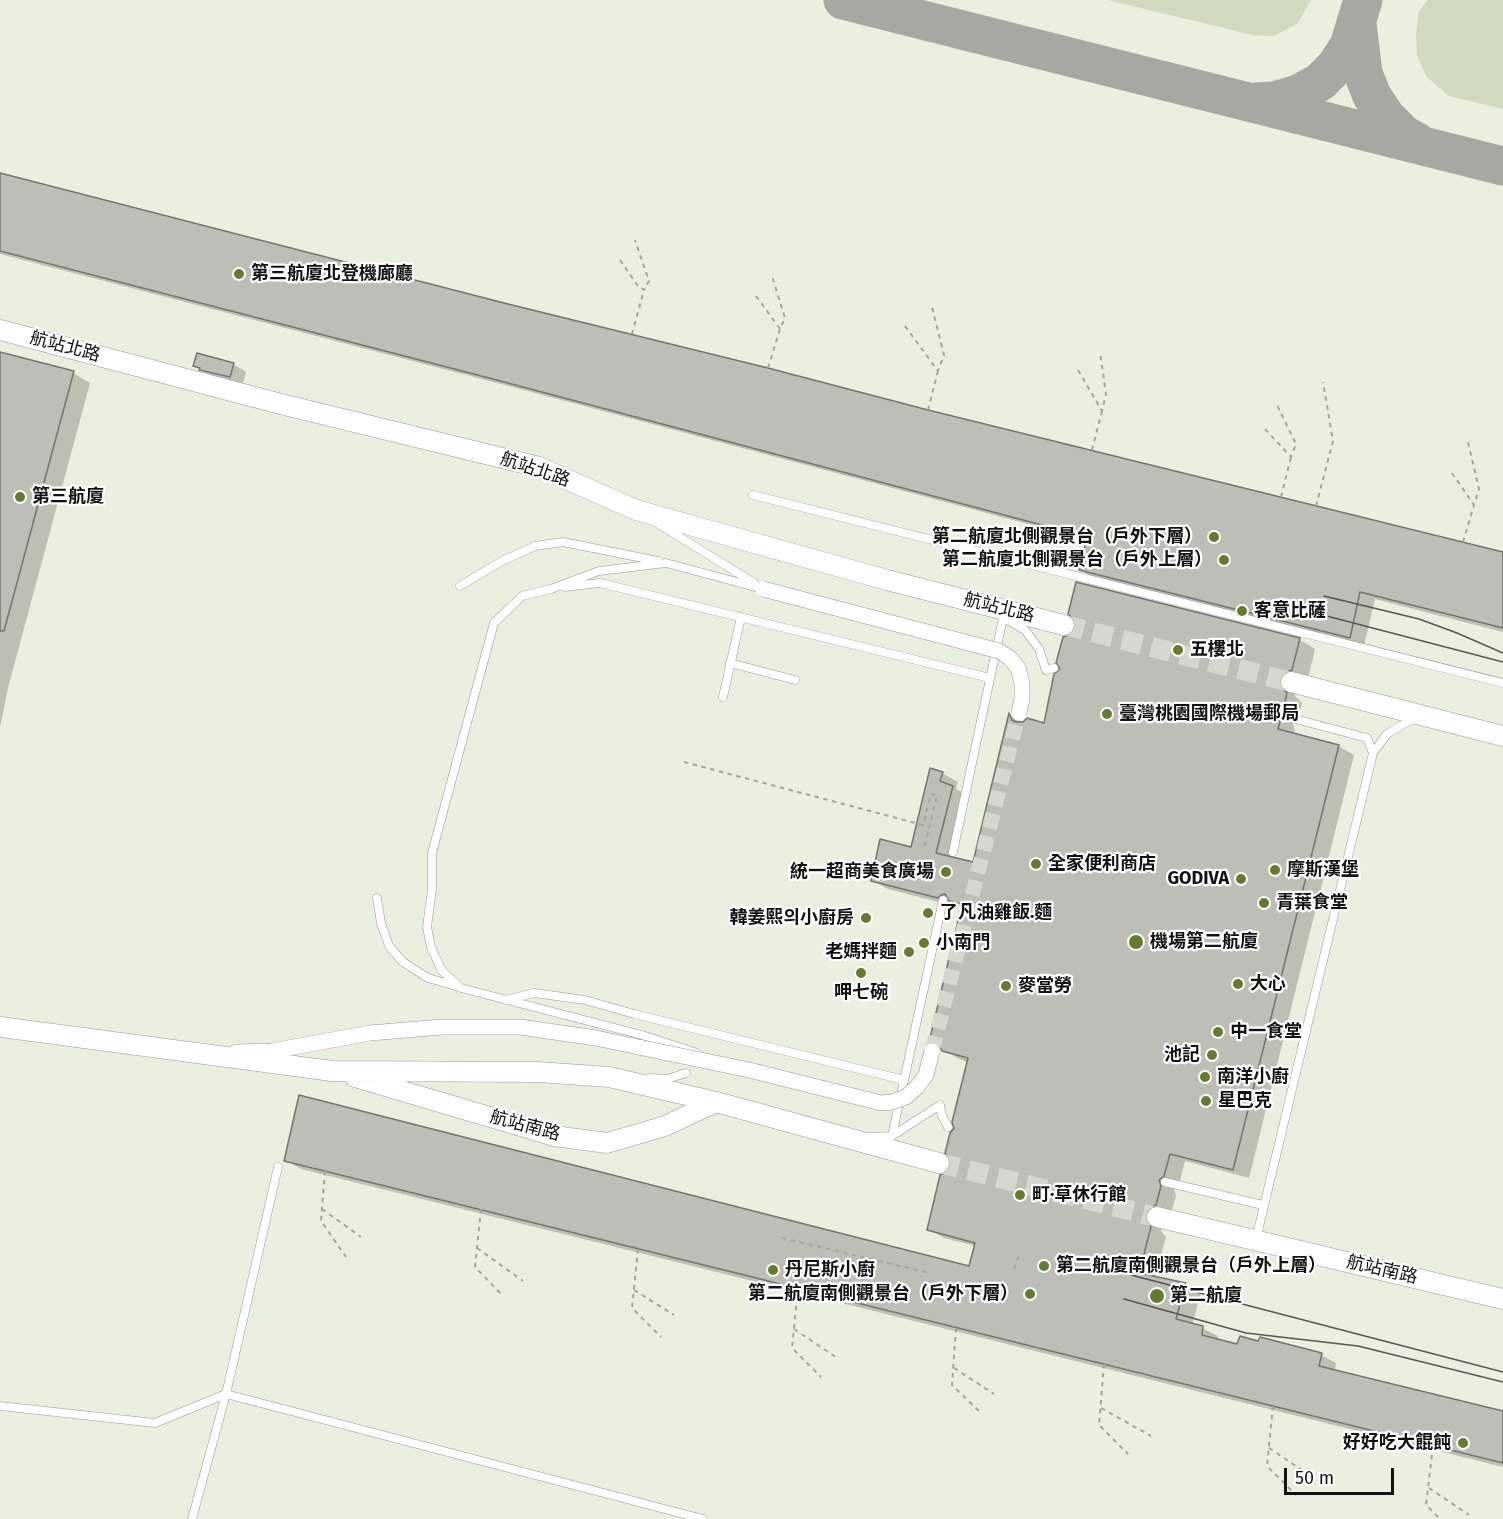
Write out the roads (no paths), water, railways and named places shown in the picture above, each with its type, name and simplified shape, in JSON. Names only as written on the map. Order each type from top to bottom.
[{"type":"street","name":"航站北路","points":[[0,330],[270,401],[539,467],[636,510],[1064,625]]},
{"type":"street","points":[[763,589],[999,651],[1010,658],[1018,668],[1022,683],[1019,713]]},
{"type":"street","points":[[1291,682],[1503,736]]},
{"type":"street","name":"航站南路","points":[[0,1027],[332,1071],[538,1072],[609,1077],[716,1102],[939,1163]]},
{"type":"street","points":[[200,1053],[272,1051],[370,1033],[454,1027],[520,1027],[596,1038],[643,1041],[881,1103],[906,1097],[917,1087],[926,1075],[932,1051]]},
{"type":"street","name":"航站南路","points":[[332,1071],[554,1136],[607,1143],[664,1126],[716,1102]]},
{"type":"street","name":"航站南路","points":[[1157,1216],[1503,1299]]},
{"type":"lane","points":[[753,495],[1503,683]]},
{"type":"lane","points":[[636,510],[763,589]]},
{"type":"lane","points":[[460,586],[502,561],[535,546],[563,542],[666,563],[763,589]]},
{"type":"lane","points":[[551,589],[599,571],[666,563]]},
{"type":"lane","points":[[461,988],[442,971],[431,947],[427,927],[432,889],[432,853],[494,623],[522,596],[551,589],[600,583],[990,678]]},
{"type":"lane","points":[[974,602],[1025,630],[1050,669]]},
{"type":"lane","points":[[723,697],[741,617]]},
{"type":"lane","points":[[953,852],[1003,618]]},
{"type":"lane","points":[[730,663],[795,680]]},
{"type":"lane","points":[[1256,1241],[1373,753],[1387,734],[1420,715]]},
{"type":"lane","points":[[1284,716],[1367,738],[1373,753]]},
{"type":"lane","points":[[377,898],[381,923],[389,946],[402,962],[428,978],[643,1041]]},
{"type":"lane","points":[[892,1136],[943,900]]},
{"type":"lane","points":[[504,1000],[534,993],[585,1000],[645,1017],[904,1080]]},
{"type":"lane","points":[[609,1077],[667,1079],[686,1073]]},
{"type":"lane","points":[[844,1138],[892,1136],[940,1105],[942,1116],[948,1127]]},
{"type":"lane","points":[[192,1519],[226,1394],[278,1167]]},
{"type":"lane","points":[[1165,1182],[1263,1205]]},
{"type":"lane","points":[[0,1406],[155,1423],[226,1394],[703,1519]]},
{"type":"tunnel","points":[[1064,625],[1291,682]]},
{"type":"tunnel","points":[[932,1051],[1019,713]]},
{"type":"tunnel","points":[[939,1163],[1157,1217]]},
{"type":"tram line","points":[[1324,596],[1419,619],[1503,653]]},
{"type":"tram line","points":[[1319,614],[1503,662]]},
{"type":"tram line","points":[[1131,1275],[1503,1372]]},
{"type":"tram line","points":[[1124,1299],[1246,1333],[1358,1346],[1503,1382]]},
{"type":"place","name":"第三航廈北登機廊廳","points":[[239,274]]},
{"type":"place","name":"第三航廈","points":[[20,497]]},
{"type":"place","name":"第二航廈北側觀景台（戶外下層）","points":[[1214,537]]},
{"type":"place","name":"第二航廈北側觀景台（戶外上層）","points":[[1224,560]]},
{"type":"place","name":"客意比薩","points":[[1242,611]]},
{"type":"place","name":"五樓北","points":[[1178,650]]},
{"type":"place","name":"臺灣桃園國際機場郵局","points":[[1107,714]]},
{"type":"place","name":"全家便利商店","points":[[1036,864]]},
{"type":"place","name":"摩斯漢堡","points":[[1275,870]]},
{"type":"place","name":"統一超商美食廣場","points":[[946,872]]},
{"type":"place","name":"GODIVA","points":[[1241,879]]},
{"type":"place","name":"青葉食堂","points":[[1264,903]]},
{"type":"place","name":"了凡油雞飯.麵","points":[[928,913]]},
{"type":"place","name":"韓姜熙의小廚房","points":[[866,918]]},
{"type":"place","name":"機場第二航廈","points":[[1136,942]]},
{"type":"place","name":"小南門","points":[[924,943]]},
{"type":"place","name":"老媽拌麵","points":[[909,952]]},
{"type":"place","name":"呷七碗","points":[[861,973]]},
{"type":"place","name":"大心","points":[[1238,984]]},
{"type":"place","name":"麥當勞","points":[[1006,986]]},
{"type":"place","name":"中一食堂","points":[[1218,1032]]},
{"type":"place","name":"池記","points":[[1212,1055]]},
{"type":"place","name":"南洋小廚","points":[[1205,1077]]},
{"type":"place","name":"星巴克","points":[[1206,1101]]},
{"type":"place","name":"町·草休行館","points":[[1020,1195]]},
{"type":"place","name":"第二航廈南側觀景台（戶外上層）","points":[[1044,1266]]},
{"type":"place","name":"丹尼斯小廚","points":[[773,1270]]},
{"type":"place","name":"第二航廈南側觀景台（戶外下層）","points":[[1030,1294]]},
{"type":"place","name":"第二航廈","points":[[1157,1296]]},
{"type":"place","name":"好好吃大餛飩","points":[[1463,1443]]}]
